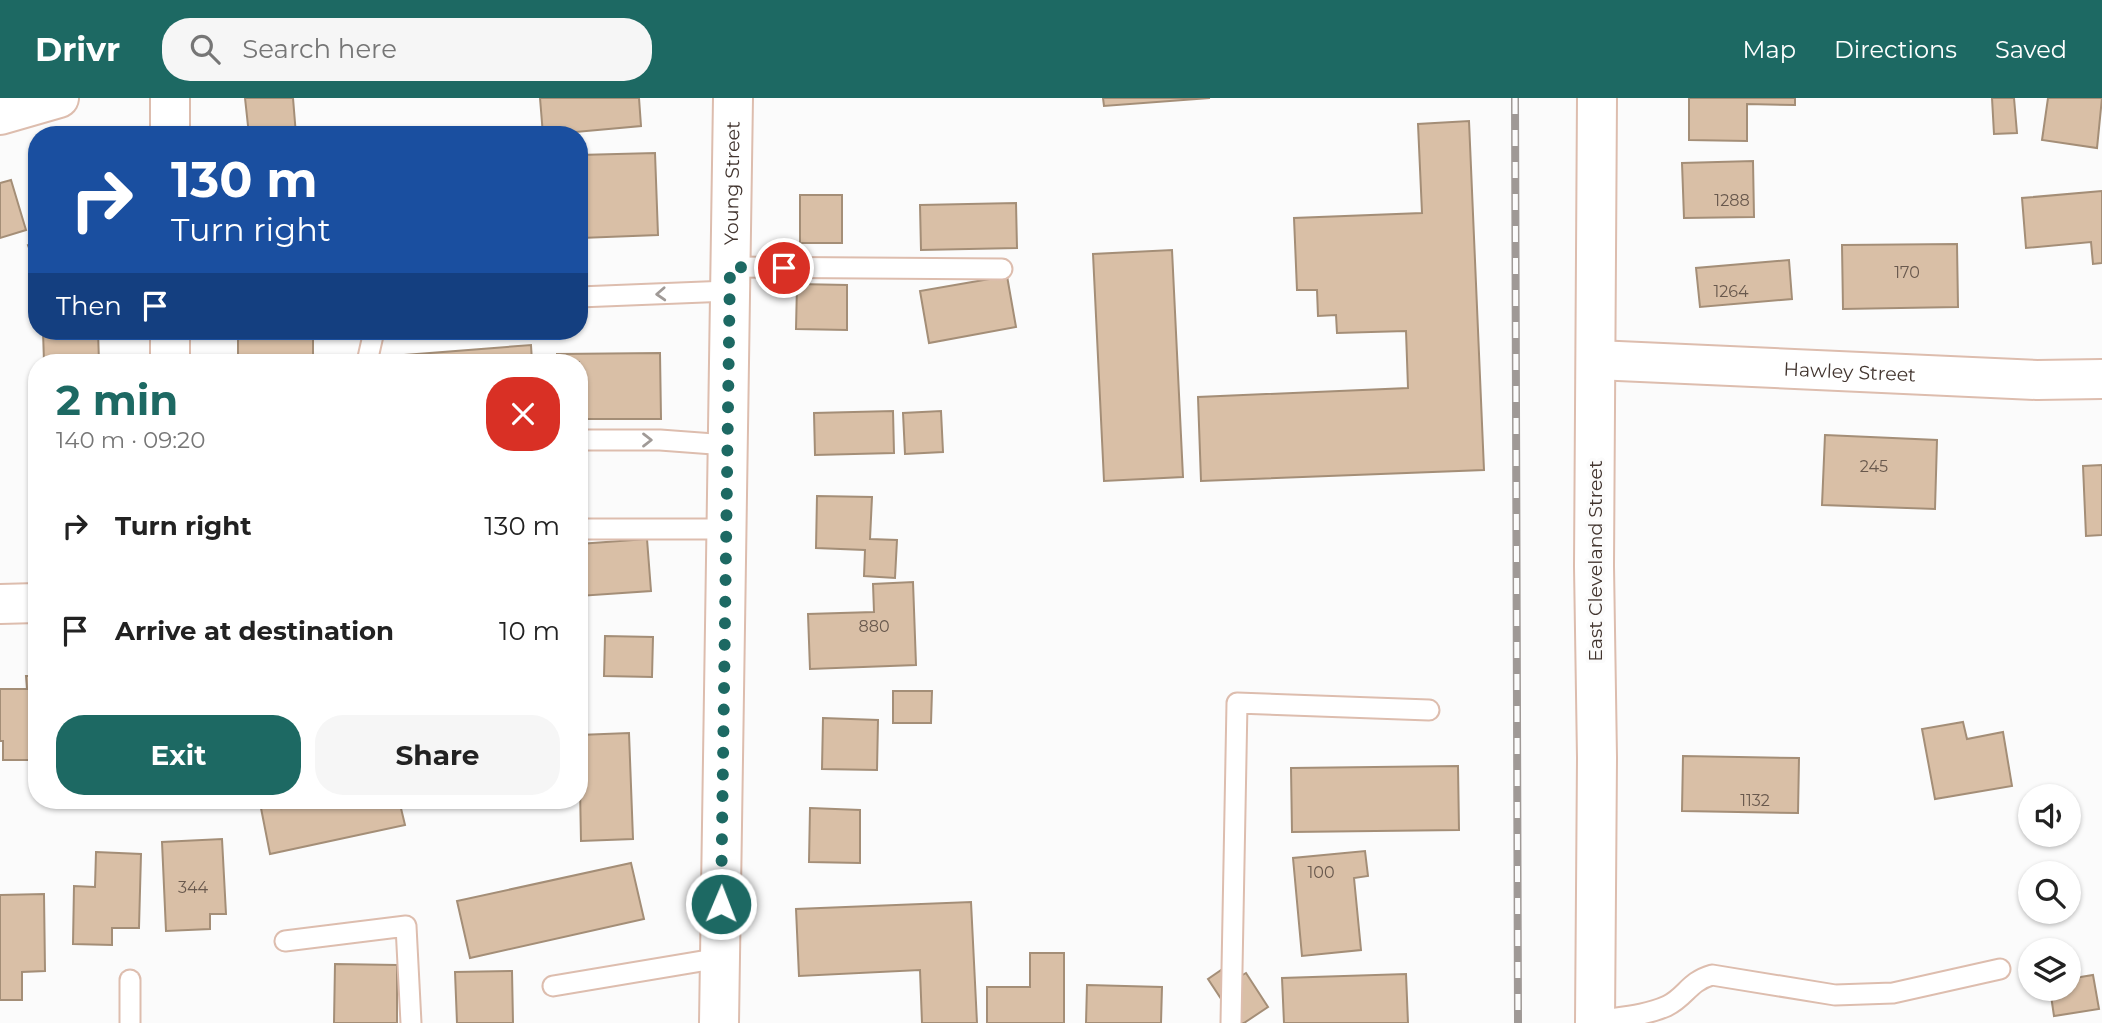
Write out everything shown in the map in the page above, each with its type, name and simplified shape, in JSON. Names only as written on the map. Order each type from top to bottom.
[{"type":"street","points":[[0,115],[59,98]]},
{"type":"street","points":[[170,98],[170,126]]},
{"type":"street","name":"Young Street","points":[[719,1023],[733,98]]},
{"type":"street","name":"East Cleveland Street","points":[[1595,1022],[1597,98]]},
{"type":"street","name":"Hawley Street","points":[[1596,360],[2037,380],[2102,379]]},
{"type":"street","points":[[0,604],[28,604]]},
{"type":"lane","points":[[588,296],[729,279],[1002,269]]},
{"type":"lane","points":[[588,440],[660,440],[727,445]]},
{"type":"lane","points":[[588,529],[726,529]]},
{"type":"lane","points":[[1231,1023],[1237,703],[1429,710]]},
{"type":"lane","points":[[285,941],[406,926],[411,1023]]},
{"type":"lane","points":[[554,986],[720,958]]},
{"type":"lane","points":[[1595,1022],[1665,1007],[1682,996],[1697,979],[1712,975],[1835,995],[1893,993],[2000,969]]},
{"type":"lane","points":[[130,980],[130,1023]]},
{"type":"building","points":[[245,98],[293,98],[295,126],[248,126]]},
{"type":"building","points":[[540,98],[639,98],[641,126],[588,131],[588,126],[542,126]]},
{"type":"building","points":[[1103,98],[1210,98],[1104,106]]},
{"type":"building","points":[[1689,98],[1795,98],[1795,105],[1747,104],[1747,141],[1689,140]]},
{"type":"building","points":[[1992,98],[2014,98],[2017,133],[1994,134]]},
{"type":"building","points":[[2048,98],[2102,98],[2097,148],[2042,140]]},
{"type":"building","points":[[1469,121],[1484,470],[1201,481],[1198,397],[1408,388],[1406,331],[1337,333],[1336,315],[1318,316],[1317,290],[1297,290],[1294,218],[1422,213],[1418,124]]},
{"type":"building","points":[[655,153],[658,235],[588,238],[588,155]]},
{"type":"building","points":[[1753,161],[1754,217],[1684,218],[1682,163]]},
{"type":"building","points":[[11,180],[26,230],[0,238],[0,183]]},
{"type":"building","points":[[2102,191],[2102,263],[2093,264],[2091,242],[2026,248],[2022,198]]},
{"type":"building","points":[[800,195],[842,195],[842,243],[800,243]]},
{"type":"building","points":[[1016,203],[1017,248],[921,250],[920,205]]},
{"type":"building","points":[[1957,244],[1958,307],[1843,309],[1842,245]]},
{"type":"building","points":[[1172,250],[1183,477],[1104,481],[1093,254]]},
{"type":"building","points":[[1789,260],[1792,299],[1700,307],[1696,268]]},
{"type":"building","points":[[1007,276],[1016,327],[929,343],[920,291]]},
{"type":"building","points":[[797,284],[847,285],[847,330],[796,329]]},
{"type":"building","points":[[43,340],[98,340],[99,354],[44,354]]},
{"type":"building","points":[[238,340],[313,340],[313,354],[238,354]]},
{"type":"building","points":[[531,345],[532,354],[417,354]]},
{"type":"building","points":[[660,353],[661,419],[588,419],[588,354],[557,354]]},
{"type":"building","points":[[893,411],[894,453],[815,455],[814,413]]},
{"type":"building","points":[[941,411],[943,452],[905,454],[903,413]]},
{"type":"building","points":[[1825,435],[1937,440],[1935,509],[1822,505]]},
{"type":"building","points":[[2102,465],[2102,535],[2086,536],[2083,466]]},
{"type":"building","points":[[817,496],[872,497],[870,539],[897,540],[895,578],[864,576],[865,550],[816,548]]},
{"type":"building","points":[[647,539],[651,591],[588,595],[588,543]]},
{"type":"building","points":[[913,582],[916,665],[810,669],[808,614],[874,612],[873,584]]},
{"type":"building","points":[[605,636],[653,637],[652,677],[604,676]]},
{"type":"building","points":[[28,676],[28,760],[3,760],[3,741],[0,741],[0,689],[27,689]]},
{"type":"building","points":[[893,691],[932,691],[931,723],[893,723]]},
{"type":"building","points":[[823,718],[878,720],[877,770],[822,769]]},
{"type":"building","points":[[1963,722],[1967,739],[2003,732],[2012,786],[1935,799],[1922,729]]},
{"type":"building","points":[[629,733],[633,839],[581,841],[580,809],[588,809],[588,735]]},
{"type":"building","points":[[1683,756],[1799,758],[1798,813],[1682,811]]},
{"type":"building","points":[[1458,766],[1459,830],[1292,832],[1291,768]]},
{"type":"building","points":[[810,808],[860,810],[860,863],[809,862]]},
{"type":"building","points":[[261,809],[401,809],[405,825],[270,854]]},
{"type":"building","points":[[222,839],[226,914],[210,914],[210,929],[166,931],[162,842]]},
{"type":"building","points":[[1365,851],[1368,876],[1354,878],[1361,950],[1302,956],[1293,858]]},
{"type":"building","points":[[96,852],[141,854],[139,928],[112,928],[112,945],[73,944],[74,886],[95,887]]},
{"type":"building","points":[[631,863],[644,919],[470,958],[457,901]]},
{"type":"building","points":[[44,894],[45,971],[22,972],[22,1000],[0,1000],[0,895]]},
{"type":"building","points":[[971,902],[977,1023],[922,1023],[920,970],[799,976],[796,909]]},
{"type":"building","points":[[1030,953],[1064,953],[1064,1023],[987,1023],[987,987],[1030,987]]},
{"type":"building","points":[[335,964],[397,965],[397,1023],[334,1023]]},
{"type":"building","points":[[1230,964],[1239,977],[1246,973],[1268,1007],[1244,1023],[1237,1023],[1208,979]]},
{"type":"building","points":[[512,971],[513,1023],[457,1023],[455,972]]},
{"type":"building","points":[[1406,974],[1408,1023],[1284,1023],[1282,978]]},
{"type":"building","points":[[2093,975],[2099,1009],[2054,1016],[2052,1001],[2081,1001],[2081,977]]},
{"type":"building","points":[[1087,985],[1162,987],[1161,1023],[1086,1023]]},
{"type":"railway","points":[[1515,98],[1518,1023]]},
{"type":"route","points":[[721,904],[730,267],[784,268]]}]
